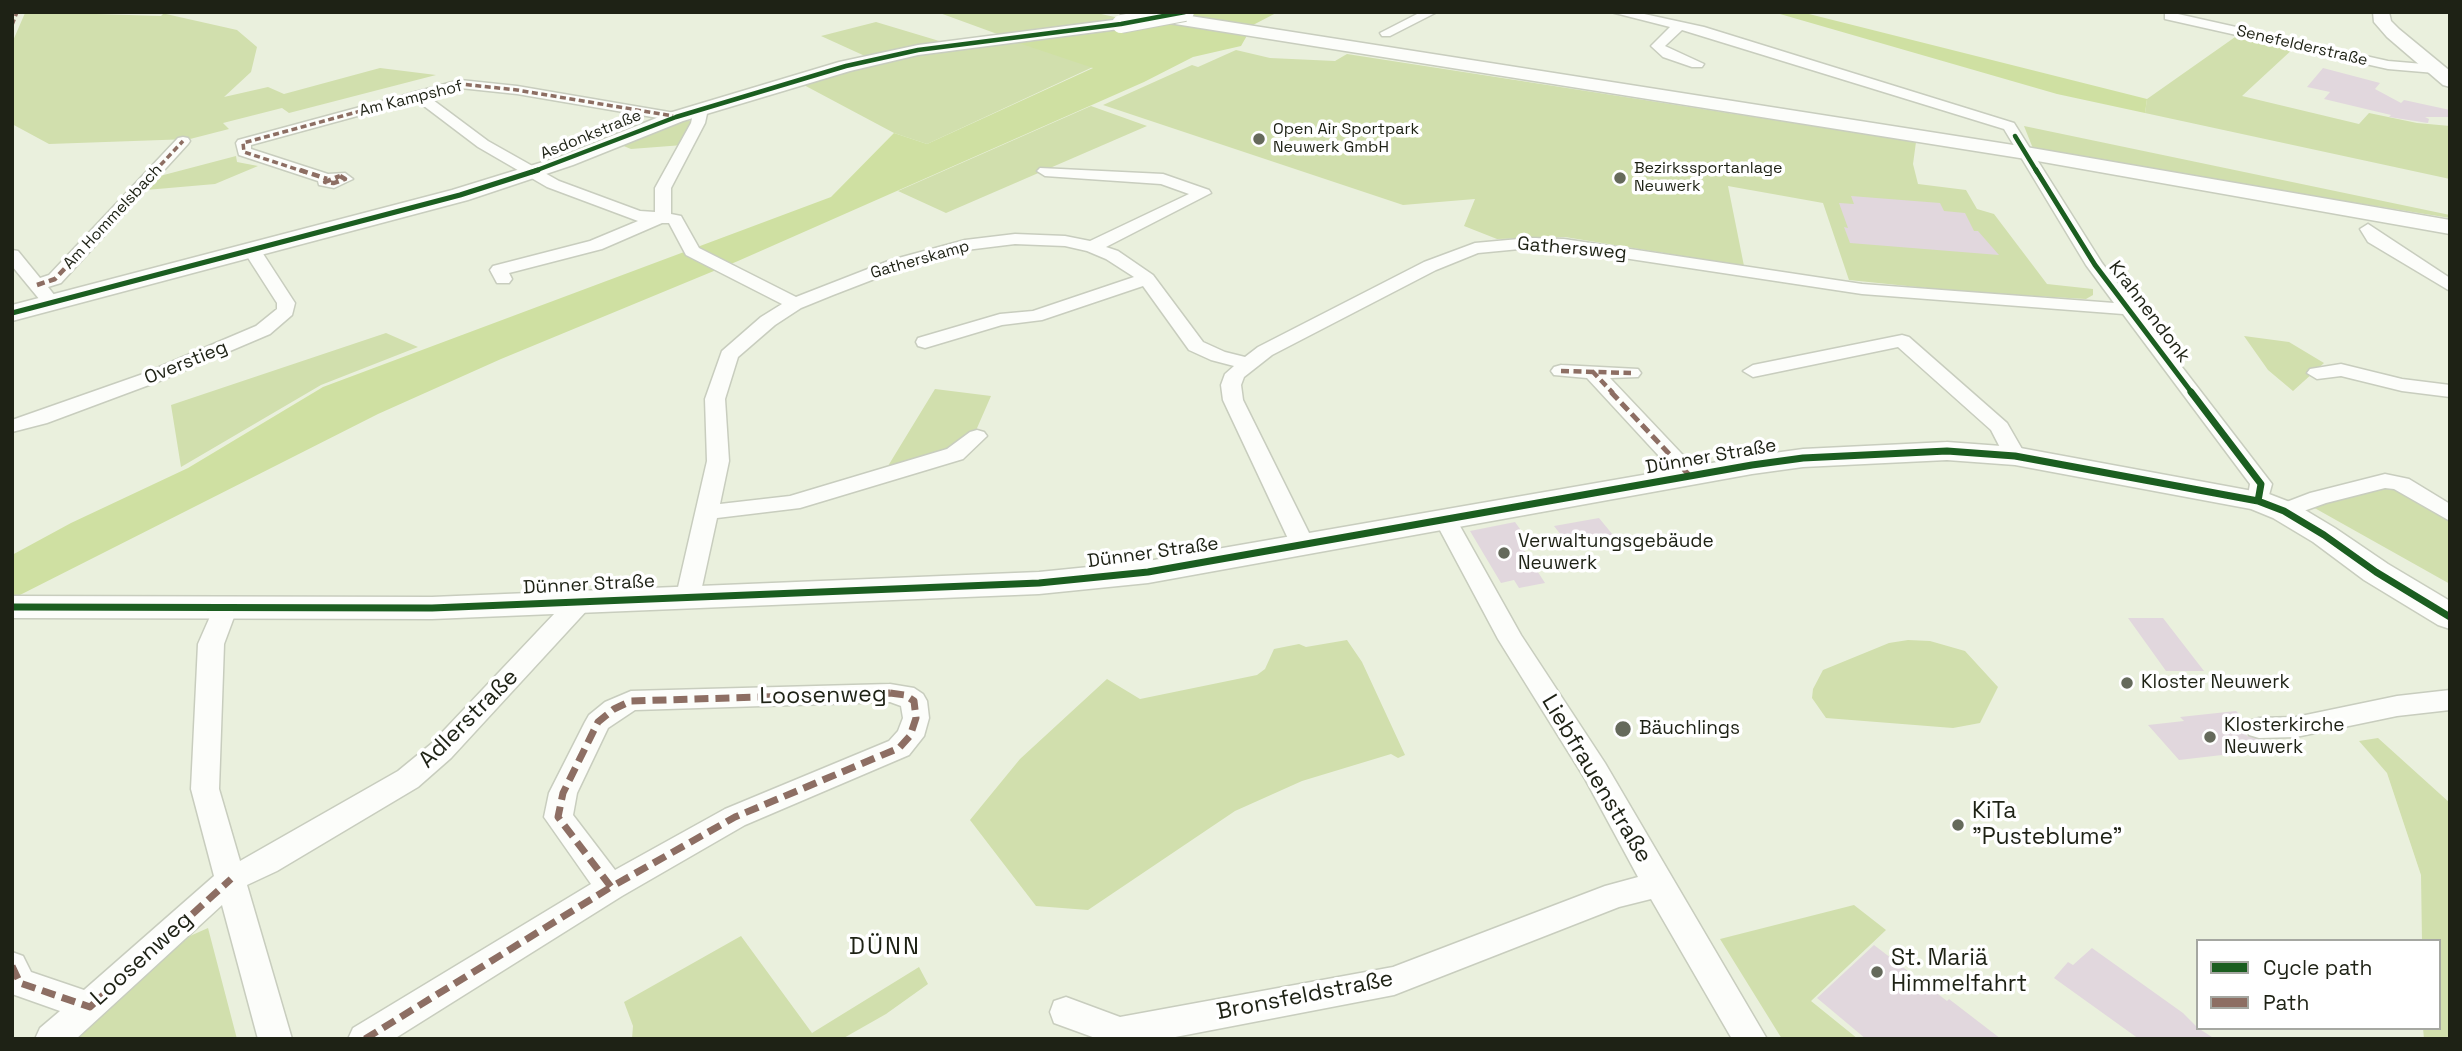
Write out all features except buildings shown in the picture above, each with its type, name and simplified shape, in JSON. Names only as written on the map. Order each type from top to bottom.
[{"type":"street","name":"Asdonkstraße","points":[[12,313],[44,294],[252,250],[533,172],[677,117],[846,66],[895,54],[1126,18],[1185,12]]},
{"type":"street","points":[[1386,33],[1431,12]]},
{"type":"street","name":"Krahnendonk","points":[[1618,12],[1680,25],[2009,126],[2095,265],[2261,484],[2271,506]]},
{"type":"street","points":[[2381,12],[2383,22],[2393,33],[2450,81]]},
{"type":"street","name":"Senefelderstraße","points":[[2169,16],[2388,65],[2435,69]]},
{"type":"street","points":[[1126,18],[2026,153],[2450,227]]},
{"type":"street","points":[[1680,25],[1657,46],[1668,54],[1698,64]]},
{"type":"street","name":"Am Kampshof","points":[[327,178],[244,152],[243,143],[469,83],[605,103],[677,117]]},
{"type":"street","points":[[419,96],[484,144],[553,184],[638,216],[676,219],[692,251],[795,304]]},
{"type":"street","points":[[663,216],[663,188],[698,122],[701,109]]},
{"type":"street","name":"Am Hommelsbach","points":[[44,294],[183,141]]},
{"type":"street","points":[[1045,171],[1163,179],[1203,193],[1091,247]]},
{"type":"street","points":[[503,279],[499,270],[596,245],[663,216]]},
{"type":"street","points":[[2368,229],[2374,238],[2450,285]]},
{"type":"street","name":"Gatherskamp","points":[[688,596],[718,461],[715,399],[729,355],[747,336],[795,304],[897,264],[965,245],[1037,239],[1091,247],[1112,255],[1147,279],[1196,346],[1218,356],[1247,363]]},
{"type":"street","name":"Gathersweg","points":[[1247,363],[1430,265],[1475,248],[1507,244],[1563,244],[1862,289],[2126,309]]},
{"type":"street","name":"Overstieg","points":[[12,426],[40,419],[138,382],[263,330],[286,311],[286,303],[252,250]]},
{"type":"street","points":[[12,256],[44,294]]},
{"type":"street","points":[[2420,267],[2450,266]]},
{"type":"street","points":[[925,342],[1000,320],[1035,316],[1147,279]]},
{"type":"street","points":[[1753,371],[1902,341],[2000,427],[2015,456]]},
{"type":"street","points":[[1247,363],[1235,374],[1231,385],[1233,400],[1303,545]]},
{"type":"street","points":[[2316,373],[2341,370],[2402,386],[2450,391]]},
{"type":"street","points":[[1561,371],[1631,373]]},
{"type":"street","name":"Dünner Straße","points":[[1592,371],[1690,476]]},
{"type":"street","points":[[707,512],[792,503],[955,454],[977,436]]},
{"type":"street","name":"Dünner Straße","points":[[13,608],[432,608],[688,596],[975,588],[1066,581],[1148,572],[1811,457],[1947,451],[2015,456],[2271,506],[2324,534],[2421,602],[2450,617]]},
{"type":"street","points":[[2271,506],[2318,498],[2385,481],[2401,484],[2450,514]]},
{"type":"street","name":"Liebfrauenstraße","points":[[1444,519],[1511,639],[1595,771],[1658,885],[1750,1039]]},
{"type":"street","name":"Adlerstraße","points":[[231,878],[267,862],[408,779],[441,751],[581,601]]},
{"type":"street","points":[[225,609],[212,644],[205,789],[275,1039]]},
{"type":"street","name":"Loosenweg","points":[[365,1039],[611,887],[735,817],[899,748],[910,736],[916,718],[914,701],[905,695],[876,694],[631,701],[614,709],[598,722],[563,793],[558,817],[611,887]]},
{"type":"street","points":[[2259,728],[2296,727],[2397,706],[2450,700]]},
{"type":"street","name":"Loosenweg","points":[[52,1039],[231,878]]},
{"type":"street","name":"Bronsfeldstraße","points":[[1066,1012],[1120,1032],[1394,981],[1616,895],[1658,885]]},
{"type":"street","points":[[12,966],[20,983],[90,1007]]},
{"type":"green space","points":[[121,12],[170,12],[166,14],[237,30],[257,47],[251,72],[224,97],[268,87],[284,94],[380,68],[436,75],[289,113],[282,108],[223,123],[229,129],[190,139],[49,144],[12,124],[12,43],[25,13],[161,16],[163,14]]},
{"type":"green space","points":[[937,12],[1092,12],[1124,19],[1095,66],[927,144],[894,133],[802,84],[876,61],[821,36],[876,22],[946,43],[1000,35]]},
{"type":"green space","points":[[1146,12],[1278,12],[1253,25],[1241,46],[1193,57],[1144,82],[738,261],[501,359],[378,414],[12,599],[12,555],[71,523],[188,468],[323,387],[831,197],[894,133],[927,144],[1093,68],[995,35],[1124,18]]},
{"type":"green space","points":[[1773,12],[1801,12],[2147,99],[2145,113],[2057,94]]},
{"type":"green space","points":[[2238,35],[2295,47],[2242,96],[2359,124],[2369,113],[2417,123],[2450,126],[2450,179],[2145,113],[2147,99]]},
{"type":"green space","name":"Bezirkssportanlage Neuwerk","points":[[1236,50],[1270,58],[1335,61],[1347,54],[1916,142],[1913,164],[1918,184],[1966,190],[1977,209],[1994,214],[2047,284],[2093,289],[2093,295],[2086,299],[1966,292],[1849,280],[1823,203],[1728,186],[1744,266],[1565,237],[1497,239],[1464,226],[1475,199],[1403,205],[1103,105],[1192,65],[1198,67]]},
{"type":"green space","points":[[1091,106],[1147,126],[946,213],[898,191]]},
{"type":"green space","points":[[681,120],[693,121],[683,145],[631,149],[621,145]]},
{"type":"green space","points":[[2024,126],[2450,215],[2450,218],[2034,151]]},
{"type":"green space","points":[[236,156],[237,162],[258,166],[215,184],[146,190],[156,177]]},
{"type":"green space","points":[[386,333],[418,347],[321,385],[181,467],[171,405]]},
{"type":"green space","points":[[2244,336],[2289,342],[2324,363],[2293,391],[2268,370]]},
{"type":"green space","points":[[935,389],[991,396],[974,435],[953,449],[888,466]]},
{"type":"green space","points":[[2391,486],[2450,522],[2450,584],[2311,506]]},
{"type":"green space","points":[[1347,640],[1362,662],[1405,755],[1398,758],[1391,754],[1302,781],[1235,811],[1088,910],[1036,906],[970,820],[1020,759],[1107,679],[1140,699],[1257,675],[1265,669],[1274,649]]},
{"type":"green space","points":[[1930,641],[1965,651],[1998,687],[1980,723],[1953,728],[1826,718],[1812,698],[1813,689],[1823,670],[1889,643]]},
{"type":"green space","points":[[2378,738],[2450,803],[2450,1039],[2424,1039],[2423,1030],[2441,1030],[2441,939],[2422,939],[2421,875],[2387,773],[2359,741]]},
{"type":"green space","points":[[1854,905],[1886,930],[1811,1001],[1858,1039],[1782,1039],[1720,939]]},
{"type":"green space","points":[[208,928],[237,1039],[62,1039],[97,1016],[190,936]]},
{"type":"green space","points":[[741,936],[812,1033],[919,967],[928,984],[886,1014],[842,1039],[632,1039],[633,1026],[624,1002]]},
{"type":"marked path","points":[[12,25],[17,12]]},
{"type":"marked path","points":[[327,179],[244,152],[243,143],[460,84],[517,90],[673,116]]},
{"type":"marked path","points":[[37,285],[55,279],[183,141]]},
{"type":"marked path","points":[[340,176],[345,179],[334,183],[325,182],[340,176]]},
{"type":"marked path","points":[[1561,371],[1631,373]]},
{"type":"marked path","points":[[1592,371],[1690,476]]},
{"type":"marked path","points":[[365,1039],[611,887],[735,817],[899,748],[910,736],[916,718],[914,701],[905,695],[890,693],[631,701],[614,709],[598,722],[563,793],[558,817],[611,887]]},
{"type":"marked path","points":[[12,966],[20,983],[90,1007],[231,879]]},
{"type":"cycle path","points":[[12,313],[460,195],[566,161],[676,117],[846,66],[918,50],[1121,24],[1185,12]]},
{"type":"cycle path","points":[[2015,136],[2095,265],[2261,484],[2258,501]]},
{"type":"cycle path","points":[[12,607],[432,608],[1039,583],[1148,572],[1752,465],[1803,458],[1947,451],[2015,456],[2258,501],[2284,511],[2324,535],[2376,572],[2450,617]]},
{"type":"place","name":"Open Air Sportpark Neuwerk GmbH","points":[[1259,139]]},
{"type":"place","name":"Bezirkssportanlage Neuwerk","points":[[1620,178]]},
{"type":"place","name":"Verwaltungsgebäude Neuwerk","points":[[1504,553]]},
{"type":"place","name":"Kloster Neuwerk","points":[[2127,683]]},
{"type":"place","name":"Bäuchlings","points":[[1623,729]]},
{"type":"place","name":"Klosterkirche Neuwerk","points":[[2210,737]]},
{"type":"place","name":"KiTa \"Pusteblume\"","points":[[1958,825]]},
{"type":"place","name":"St. Mariä Himmelfahrt","points":[[1877,972]]},
{"type":"district","name":"DÜNN","points":[[885,947]]}]
